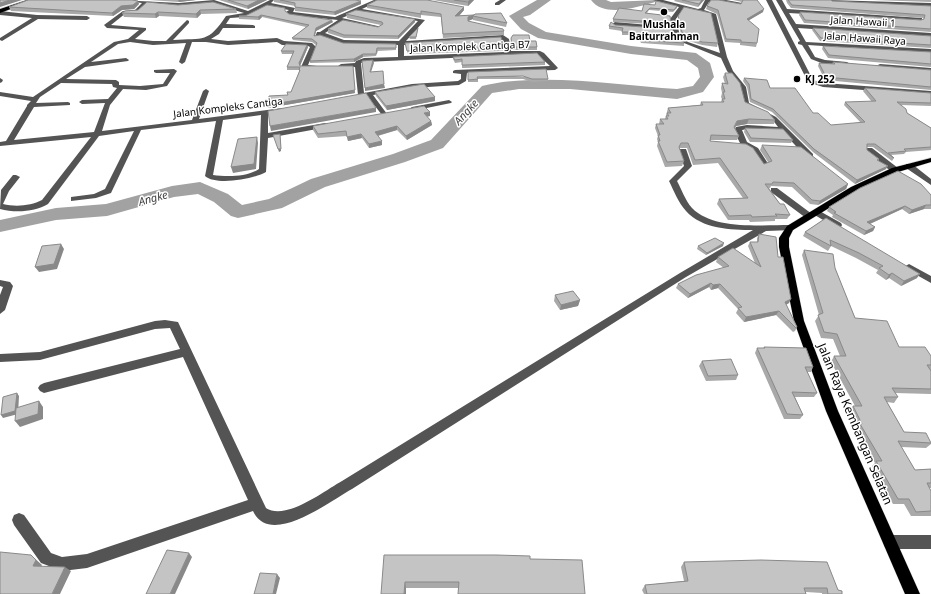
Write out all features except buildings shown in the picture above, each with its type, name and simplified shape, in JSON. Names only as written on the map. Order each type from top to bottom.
[{"type":"main road","points":[[1,13],[32,0]]},
{"type":"main road","name":"Jalan Raya Kembangan Selatan","points":[[913,594],[832,411],[798,321],[784,243],[790,228],[851,186],[895,170],[931,160]]},
{"type":"street","points":[[122,0],[178,5],[214,2],[249,13]]},
{"type":"street","points":[[206,40],[217,33],[228,17],[242,16],[274,0]]},
{"type":"street","points":[[310,44],[319,33],[339,20],[355,10],[378,0]]},
{"type":"street","points":[[497,4],[503,0]]},
{"type":"street","points":[[658,0],[674,2],[682,7],[713,14],[724,56],[730,71],[743,87],[746,104],[769,114],[784,129],[798,148],[814,159]]},
{"type":"street","points":[[700,10],[703,9],[707,1],[714,0]]},
{"type":"street","points":[[717,0],[740,4]]},
{"type":"street","points":[[769,0],[797,43],[813,58],[818,61],[854,64]]},
{"type":"street","points":[[779,0],[794,26],[797,43],[808,78],[816,83],[931,93]]},
{"type":"street","points":[[831,0],[931,5]]},
{"type":"street","points":[[358,1],[372,3]]},
{"type":"street","points":[[130,40],[144,29],[107,26],[107,24],[126,12],[137,10],[146,3]]},
{"type":"street","points":[[267,4],[293,8],[289,12],[290,13],[379,26]]},
{"type":"street","points":[[682,7],[671,16],[674,29],[679,40],[724,56]]},
{"type":"street","points":[[355,10],[422,20],[401,43],[400,58]]},
{"type":"street","points":[[786,11],[920,19]]},
{"type":"street","points":[[1,13],[37,17],[87,18]]},
{"type":"street","points":[[2,39],[37,17]]},
{"type":"street","points":[[168,42],[187,22]]},
{"type":"street","points":[[615,24],[674,29]]},
{"type":"street","points":[[221,26],[252,27]]},
{"type":"street","name":"Jalan Hawaii 1","points":[[794,26],[931,35]]},
{"type":"street","points":[[319,33],[343,42],[401,43],[507,36],[508,52]]},
{"type":"street","points":[[9,143],[32,102],[82,65],[114,44],[130,40],[154,43],[206,40],[228,43],[277,40],[282,43],[310,44]]},
{"type":"street","points":[[182,62],[190,41]]},
{"type":"street","name":"Jalan Hawaii Raya","points":[[797,43],[931,51]]},
{"type":"street","points":[[310,44],[313,47],[304,67],[321,67]]},
{"type":"street","name":"Jalan Komplek Cantiga B7","points":[[336,66],[359,65],[358,62],[364,60],[508,52],[540,52],[555,68],[554,70],[492,70]]},
{"type":"street","points":[[454,72],[492,70],[488,53]]},
{"type":"street","points":[[82,65],[126,60]]},
{"type":"street","points":[[359,65],[365,95],[384,114]]},
{"type":"street","points":[[870,65],[931,70]]},
{"type":"street","points":[[60,81],[114,82],[116,83],[115,86],[121,87],[165,85],[174,71],[156,71]]},
{"type":"street","points":[[347,98],[417,85],[459,83],[464,80],[464,71]]},
{"type":"street","points":[[16,177],[2,191],[0,204],[6,208],[34,207],[43,204],[97,134],[110,101],[121,87]]},
{"type":"street","points":[[195,121],[206,91]]},
{"type":"street","points":[[0,94],[32,102],[68,104]]},
{"type":"street","points":[[82,102],[110,101]]},
{"type":"street","points":[[406,110],[449,102]]},
{"type":"street","name":"Jalan Kompleks Cantiga","points":[[0,144],[97,134],[288,109]]},
{"type":"street","points":[[220,119],[209,176],[216,178],[259,174],[263,170],[265,113]]},
{"type":"street","points":[[264,136],[332,124]]},
{"type":"street","points":[[765,165],[755,150],[747,146],[738,131],[742,127],[784,129]]},
{"type":"street","points":[[74,199],[96,196],[108,191],[139,128]]},
{"type":"street","points":[[735,144],[764,147]]},
{"type":"street","points":[[869,150],[895,170]]},
{"type":"street","points":[[683,151],[688,166],[673,181],[682,198],[694,213],[724,225],[790,228]]},
{"type":"street","points":[[908,166],[931,183]]},
{"type":"street","points":[[774,190],[812,214],[850,232]]},
{"type":"street","points":[[0,358],[40,356],[165,324],[174,326],[261,513],[272,519],[284,518],[296,513],[437,430],[683,275],[764,228]]},
{"type":"street","points":[[904,264],[931,280]]},
{"type":"street","points":[[0,282],[8,286],[0,310]]},
{"type":"street","points":[[44,388],[186,352]]},
{"type":"street","points":[[19,520],[46,558],[62,564],[88,561],[256,504]]},
{"type":"street","points":[[890,542],[931,542]]},
{"type":"waterway","name":"Angke","points":[[0,226],[56,214],[107,210],[172,192],[200,188],[221,198],[238,212],[275,204],[318,183],[399,158],[437,144],[487,89],[519,85],[570,85],[677,94],[698,89],[707,77],[705,66],[691,56],[631,50],[543,35],[525,26],[515,16],[526,12],[545,0]]},
{"type":"waterway","name":"Angke","points":[[597,0],[609,6],[626,5],[651,0]]},
{"type":"place","name":"Mushala Baiturrahman","points":[[664,12]]},
{"type":"place","name":"KJ 252","points":[[797,79]]}]
